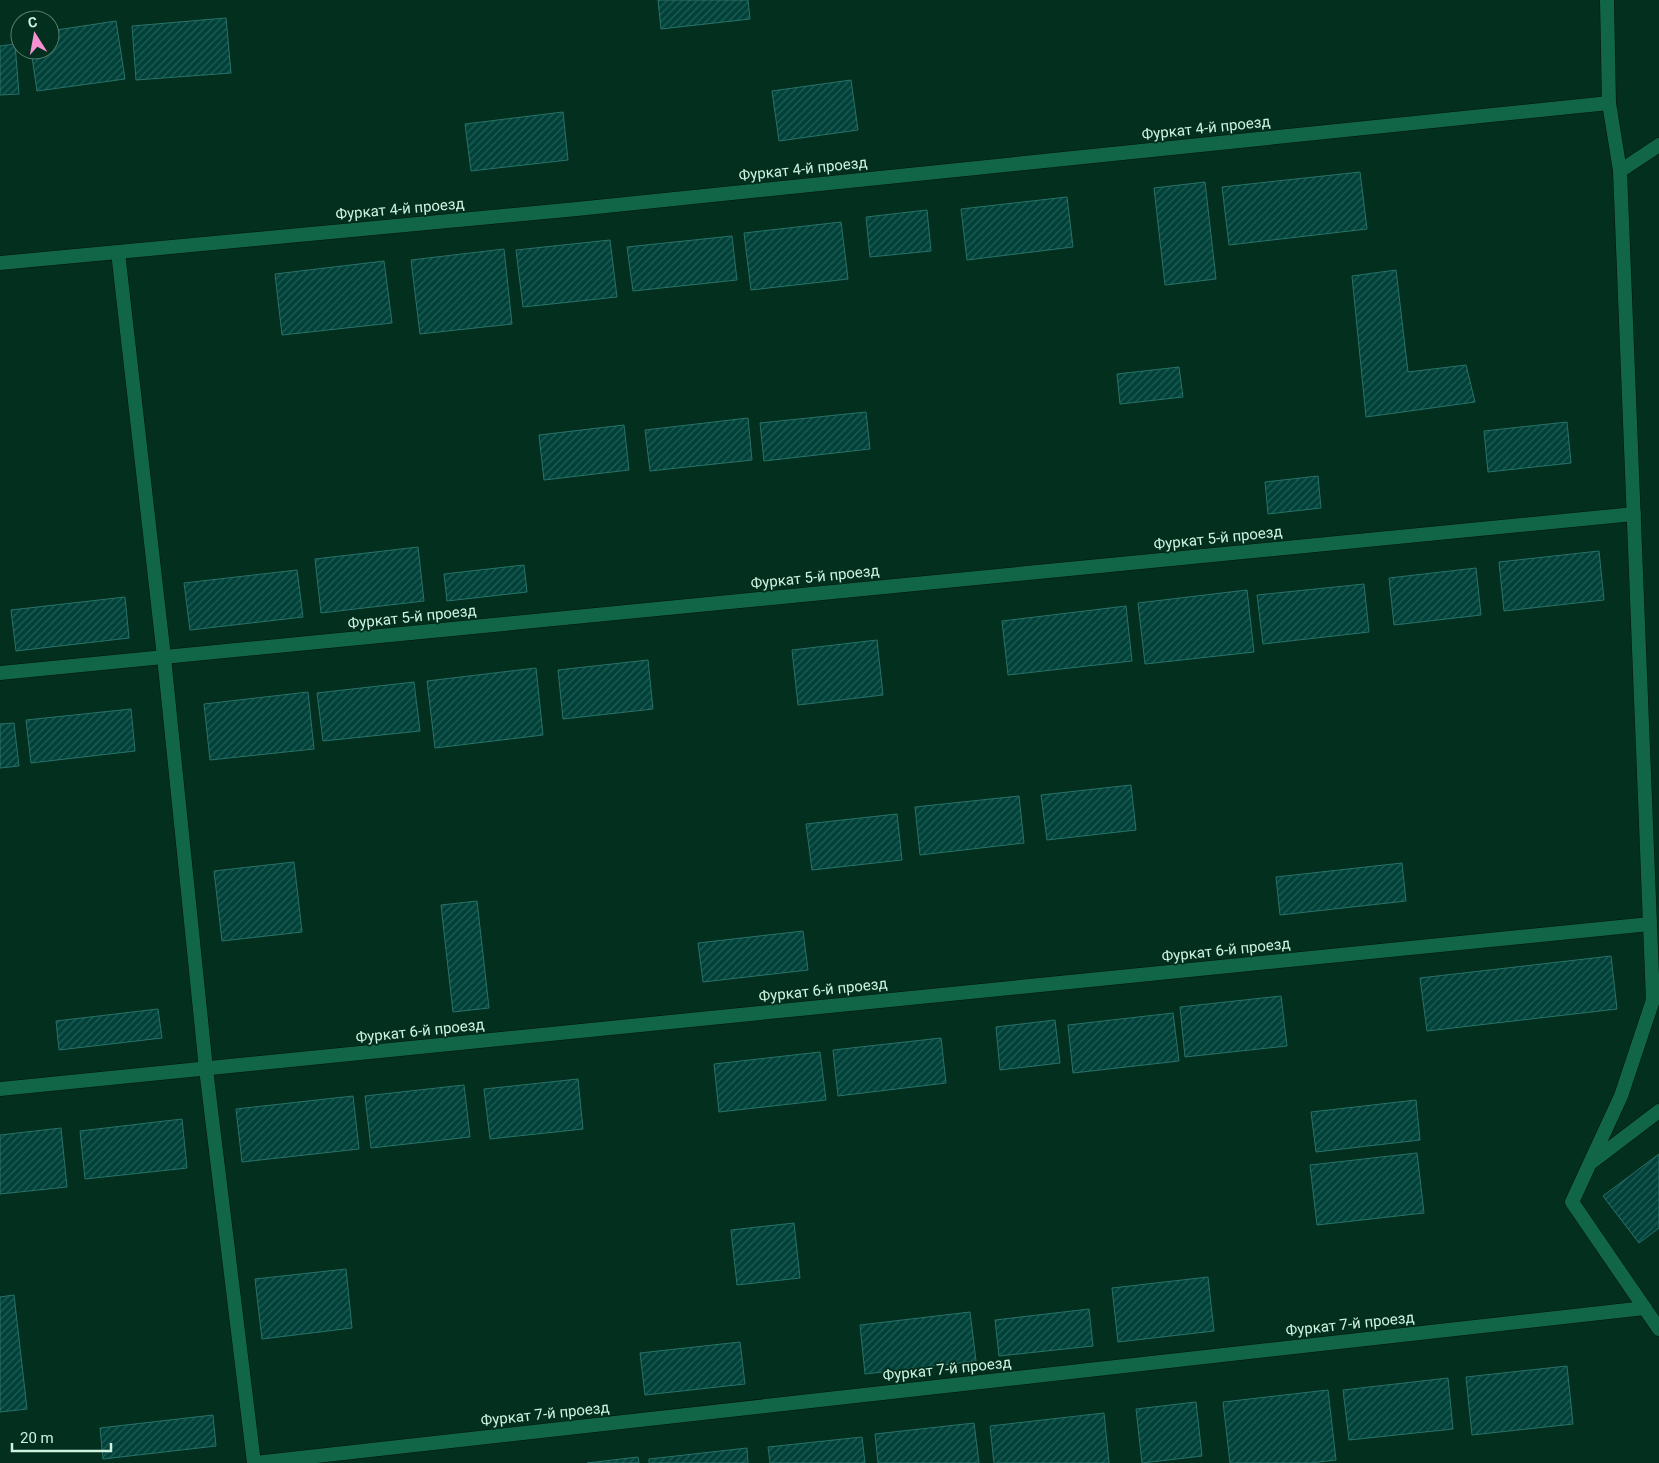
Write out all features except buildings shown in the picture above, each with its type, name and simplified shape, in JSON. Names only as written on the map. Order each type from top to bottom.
[{"type":"street","points":[[1607,0],[1609,103],[1620,171],[1653,1000],[1621,1096],[1572,1202],[1659,1329]]},
{"type":"street","name":"Фуркат 4-й проезд","points":[[0,263],[577,208],[1609,103]]},
{"type":"street","points":[[1620,171],[1659,145]]},
{"type":"street","points":[[118,252],[164,657],[206,1069],[254,1463]]},
{"type":"street","name":"Фуркат 5-й проезд","points":[[0,674],[1634,514]]},
{"type":"street","name":"Фуркат 6-й проезд","points":[[0,1089],[1650,924]]},
{"type":"street","points":[[1590,1164],[1659,1111]]},
{"type":"street","name":"Фуркат 7-й проезд","points":[[254,1463],[1645,1308]]}]
